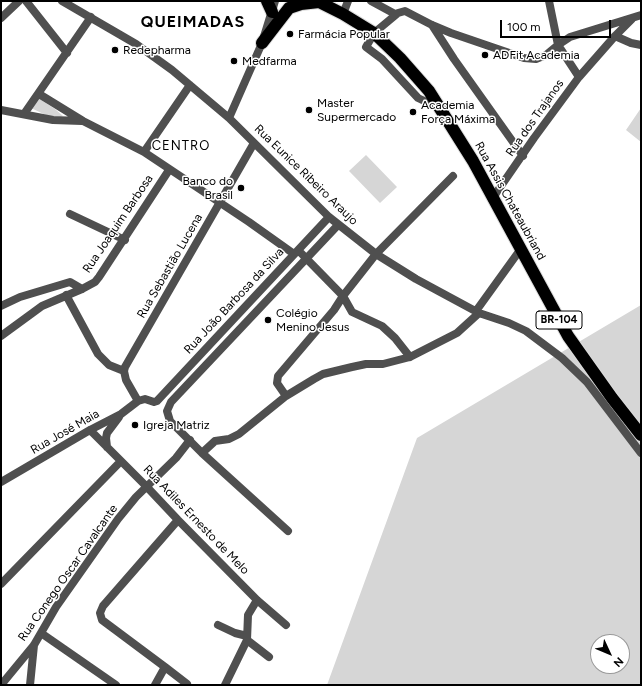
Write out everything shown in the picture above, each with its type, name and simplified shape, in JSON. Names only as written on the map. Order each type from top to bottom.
[{"type":"highway","points":[[267,1],[274,7]]},
{"type":"highway","points":[[262,43],[289,8],[318,1]]},
{"type":"highway","name":"Rua Assis Chateaubriand","points":[[318,1],[338,8],[374,33],[400,58],[429,91],[473,161],[492,199],[568,336],[630,423],[641,435]]},
{"type":"street","points":[[1,18],[19,1]]},
{"type":"street","points":[[26,1],[67,53]]},
{"type":"street","name":"Rua Eunice Ribeiro Araujo","points":[[62,1],[136,44],[172,70],[229,118],[329,217],[376,254],[416,279],[478,312],[526,331],[562,358],[587,382],[641,453]]},
{"type":"street","points":[[338,8],[348,1]]},
{"type":"street","points":[[371,1],[396,14]]},
{"type":"street","points":[[549,1],[558,44],[579,77]]},
{"type":"street","points":[[229,118],[262,43],[274,7]]},
{"type":"street","points":[[441,109],[418,98],[382,59],[366,47],[374,33],[396,14],[402,11],[405,11],[460,37],[530,59],[541,58],[558,44],[570,37],[637,17]]},
{"type":"street","points":[[24,114],[91,17]]},
{"type":"street","name":"Rua dos Trajanos","points":[[492,199],[579,77],[615,36],[637,17]]},
{"type":"street","points":[[432,25],[522,156]]},
{"type":"street","points":[[615,36],[631,43],[641,45]]},
{"type":"street","points":[[389,67],[400,58]]},
{"type":"street","points":[[144,152],[190,85]]},
{"type":"street","points":[[39,94],[83,121],[144,152],[169,170],[306,258],[343,296],[352,312],[382,326],[395,338],[410,357]]},
{"type":"street","points":[[1,110],[53,120],[83,121]]},
{"type":"street","name":"Rua Sebastião Lucena","points":[[124,371],[254,143]]},
{"type":"street","name":"Rua Joaquim Barbosa","points":[[1,336],[42,306],[82,289],[99,278],[169,170]]},
{"type":"street","points":[[286,396],[277,383],[278,376],[334,310],[376,254],[453,176]]},
{"type":"street","points":[[70,214],[124,240]]},
{"type":"street","name":"Rua João Barbosa da Silva","points":[[138,401],[145,399],[154,402],[157,401],[329,217]]},
{"type":"street","name":"Rua João Barbosa da Silva","points":[[190,440],[170,421],[168,411],[171,402],[338,225]]},
{"type":"street","points":[[202,453],[215,441],[229,439],[239,434],[286,396],[324,374],[360,365],[384,364],[410,357],[458,333],[478,312],[520,250]]},
{"type":"street","points":[[1,306],[20,298],[70,282],[82,289]]},
{"type":"street","points":[[66,295],[98,354],[109,365],[124,371],[126,380],[138,401]]},
{"type":"street","name":"Rua José Maia","points":[[1,482],[90,430],[121,414],[138,401]]},
{"type":"street","points":[[107,446],[107,433],[121,414]]},
{"type":"street","name":"Rua Adiles Ernesto de Melo","points":[[90,430],[257,600],[286,625]]},
{"type":"street","points":[[190,440],[202,453],[288,531]]},
{"type":"street","name":"Rua Conego Oscar Cavalcante","points":[[1,685],[34,645],[56,607],[102,541],[136,497],[176,458],[190,440]]},
{"type":"street","points":[[1,584],[121,461]]},
{"type":"street","points":[[178,520],[102,606],[100,613],[102,620],[187,684]]},
{"type":"street","points":[[225,685],[247,638],[248,615],[257,600]]},
{"type":"street","points":[[218,625],[247,638],[269,657]]},
{"type":"street","points":[[41,633],[104,682],[116,685]]},
{"type":"street","points":[[30,685],[34,645]]},
{"type":"street","points":[[154,685],[165,667]]},
{"type":"shaded area","points":[[38,98],[63,116],[50,117],[31,108]]},
{"type":"shaded area","points":[[641,108],[641,142],[626,130]]},
{"type":"shaded area","points":[[366,155],[397,187],[380,203],[349,171]]},
{"type":"shaded area","points":[[641,305],[641,685],[327,685],[417,438]]},
{"type":"place","name":"Farmácia Popular","points":[[290,34]]},
{"type":"place","name":"Redepharma","points":[[115,50]]},
{"type":"place","name":"ADFit Academia","points":[[485,55]]},
{"type":"place","name":"Medfarma","points":[[234,61]]},
{"type":"place","name":"Master Supermercado","points":[[309,110]]},
{"type":"place","name":"Academia Força Máxima","points":[[413,112]]},
{"type":"place","name":"Banco do Brasil","points":[[241,188]]},
{"type":"place","name":"Colégio Menino Jesus","points":[[268,320]]},
{"type":"place","name":"Igreja Matriz","points":[[135,425]]},
{"type":"district","name":"QUEIMADAS","points":[[193,22]]},
{"type":"district","name":"CENTRO","points":[[181,146]]}]
